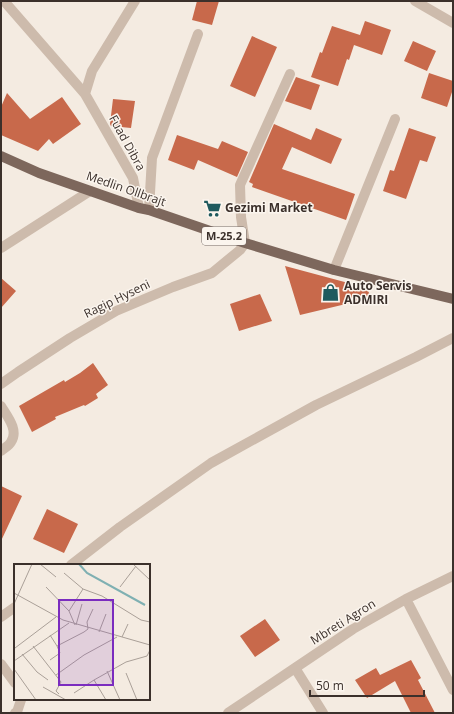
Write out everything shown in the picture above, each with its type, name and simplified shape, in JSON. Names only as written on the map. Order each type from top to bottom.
[{"type":"main road","name":"Medlin Ollbrajt","points":[[1,156],[39,173],[245,243],[334,270],[453,299]]},
{"type":"street","name":"Fuad Dibra","points":[[4,1],[84,94],[133,178],[144,209]]},
{"type":"street","points":[[84,94],[92,71],[135,1]]},
{"type":"street","points":[[415,1],[453,22]]},
{"type":"street","points":[[144,209],[152,158],[198,34]]},
{"type":"street","points":[[245,243],[241,217],[240,185],[290,74]]},
{"type":"street","points":[[334,270],[395,119]]},
{"type":"street","points":[[1,248],[90,191]]},
{"type":"street","name":"Ragip Hyseni","points":[[1,384],[70,338],[116,312],[173,287],[212,273],[240,250],[245,243]]},
{"type":"street","points":[[72,564],[120,527],[212,463],[316,405],[453,338]]},
{"type":"street","points":[[1,406],[12,425],[14,434],[11,443],[1,451]]},
{"type":"street","name":"Mbreti Agron","points":[[228,713],[353,629],[406,599],[453,576]]},
{"type":"street","points":[[406,599],[453,690]]},
{"type":"street","points":[[1,617],[14,608]]},
{"type":"street","points":[[1,664],[14,682]]},
{"type":"street","points":[[295,668],[323,713]]},
{"type":"street","points":[[15,713],[17,712],[21,700]]},
{"type":"building","points":[[197,1],[219,1],[212,25],[192,20]]},
{"type":"building","points":[[365,21],[391,30],[382,55],[354,45],[349,60],[347,59],[338,86],[311,77],[332,26],[360,35]]},
{"type":"building","points":[[252,36],[277,47],[255,97],[230,86]]},
{"type":"building","points":[[413,41],[436,51],[427,71],[404,61]]},
{"type":"building","points":[[429,73],[453,81],[453,89],[447,107],[421,98]]},
{"type":"building","points":[[296,77],[320,85],[311,110],[285,101]]},
{"type":"building","points":[[7,93],[30,119],[62,97],[81,124],[53,144],[49,139],[38,151],[1,135],[1,107]]},
{"type":"building","points":[[113,99],[135,101],[131,128],[111,126]]},
{"type":"building","points":[[274,124],[311,140],[316,128],[342,139],[331,164],[292,147],[282,169],[355,194],[346,220],[252,187],[253,184],[249,182]]},
{"type":"building","points":[[409,128],[436,137],[427,162],[420,160],[406,199],[383,191],[390,170],[394,171]]},
{"type":"building","points":[[177,135],[218,149],[222,141],[248,152],[237,177],[198,160],[194,170],[168,160]]},
{"type":"building","name":"Auto Servis ADMIRI","points":[[285,266],[367,288],[371,298],[300,315]]},
{"type":"building","points":[[1,278],[16,291],[1,308]]},
{"type":"building","points":[[260,294],[272,321],[239,331],[230,304]]},
{"type":"building","points":[[93,363],[108,385],[96,394],[98,398],[85,406],[84,405],[55,417],[56,419],[32,432],[19,406],[64,380],[65,382]]},
{"type":"building","points":[[1,486],[22,496],[1,541]]},
{"type":"building","points":[[47,509],[78,524],[64,553],[33,539]]},
{"type":"building","points":[[265,619],[280,640],[255,657],[240,636]]},
{"type":"building","points":[[411,660],[421,678],[418,680],[435,713],[411,713],[395,681],[367,698],[355,680],[376,668],[380,675]]},
{"type":"place","name":"Gezimi Market","points":[[212,208]]},
{"type":"place","name":"Auto Servis ADMIRI","points":[[331,293]]}]
